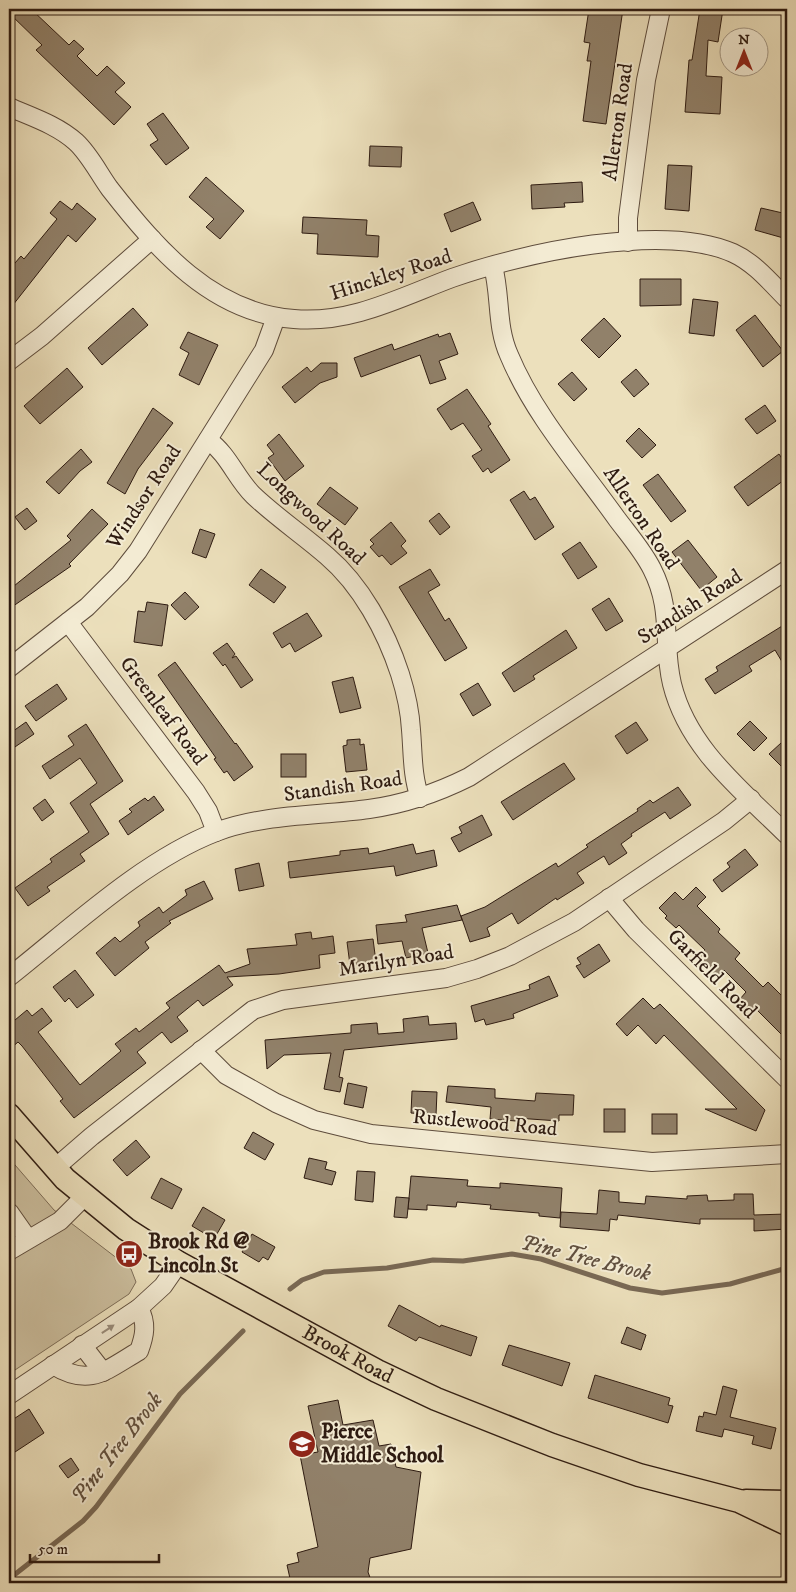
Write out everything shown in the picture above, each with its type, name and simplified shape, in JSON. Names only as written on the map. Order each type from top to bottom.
[{"type":"main road","name":"Brook Road","points":[[9,1115],[55,1168],[84,1197],[126,1229],[179,1263],[325,1343],[436,1399],[523,1434],[611,1466],[739,1501],[787,1524]]},
{"type":"main road","name":"Brook Road","points":[[739,1501],[787,1502]]},
{"type":"street","name":"Allerton Road","points":[[628,242],[628,218],[646,80],[661,9]]},
{"type":"street","name":"Hinckley Road","points":[[9,107],[58,129],[78,144],[152,239],[174,263],[199,284],[244,307],[276,317],[309,320],[351,315],[493,266],[564,250],[628,242],[676,241],[720,248],[733,253],[754,266],[787,299]]},
{"type":"street","points":[[9,361],[42,336],[152,239]]},
{"type":"street","name":"Allerton Road","points":[[493,266],[500,327],[515,370],[542,415],[651,567],[658,582],[666,611],[672,683],[688,728],[716,765],[787,835]]},
{"type":"street","name":"Windsor Road","points":[[9,668],[98,597],[130,562],[264,350],[276,317]]},
{"type":"street","name":"Longwood Road","points":[[208,440],[226,456],[252,494],[332,560],[346,574],[363,598],[388,643],[404,687],[410,714],[415,780],[420,798]]},
{"type":"street","name":"Standish Road","points":[[9,977],[145,870],[182,848],[216,832],[267,821],[389,806],[420,798],[470,777],[787,570]]},
{"type":"street","name":"Greenleaf Road","points":[[68,622],[196,792],[208,812],[216,832]]},
{"type":"street","name":"Marilyn Road","points":[[55,1168],[92,1136],[244,1016],[262,1006],[283,1000],[430,980],[469,972],[544,940],[724,821],[751,799]]},
{"type":"street","name":"Garfield Road","points":[[609,898],[636,930],[787,1080]]},
{"type":"street","name":"Rustlewood Road","points":[[201,1050],[226,1075],[276,1103],[314,1120],[370,1134],[652,1162],[787,1154]]},
{"type":"street","points":[[9,1251],[60,1221],[84,1197]]},
{"type":"street","points":[[9,1212],[28,1239]]},
{"type":"street","points":[[9,1394],[139,1308],[162,1286],[179,1263]]},
{"type":"street","points":[[53,1365],[66,1373],[95,1376],[139,1351],[144,1335],[144,1318],[139,1308]]},
{"type":"street","points":[[82,1345],[103,1372]]},
{"type":"shaded area","points":[[9,1158],[54,1210],[131,1269],[136,1282],[129,1294],[9,1374]]},
{"type":"building","points":[[9,9],[31,9],[69,45],[74,40],[84,49],[77,56],[97,76],[107,66],[125,83],[115,92],[131,107],[114,125],[36,50],[42,45],[9,13]]},
{"type":"building","points":[[589,9],[623,9],[606,124],[583,121],[591,61],[587,61],[590,43],[584,42]]},
{"type":"building","points":[[700,9],[723,9],[720,28],[718,28],[718,42],[708,40],[706,76],[722,78],[720,114],[685,112],[689,60],[692,60]]},
{"type":"building","points":[[163,113],[189,148],[166,165],[150,145],[158,140],[147,124]]},
{"type":"building","points":[[370,146],[402,147],[401,167],[369,166]]},
{"type":"building","points":[[668,165],[692,166],[689,211],[665,209]]},
{"type":"building","points":[[206,177],[244,211],[220,239],[206,227],[214,219],[189,197]]},
{"type":"building","points":[[582,182],[583,202],[564,203],[565,207],[532,209],[531,185]]},
{"type":"building","points":[[60,201],[72,210],[77,203],[96,219],[76,242],[68,235],[9,310],[9,270],[21,256],[24,259],[57,219],[50,213]]},
{"type":"building","points":[[473,202],[481,220],[451,232],[444,214]]},
{"type":"building","points":[[761,208],[787,214],[787,239],[755,230]]},
{"type":"building","points":[[303,217],[367,220],[366,235],[379,236],[378,257],[317,254],[318,234],[302,233]]},
{"type":"building","points":[[640,279],[681,279],[681,305],[640,306]]},
{"type":"building","points":[[693,299],[718,302],[714,336],[689,333]]},
{"type":"building","points":[[133,308],[148,325],[102,365],[88,348]]},
{"type":"building","points":[[755,315],[783,351],[763,367],[736,330]]},
{"type":"building","points":[[604,318],[621,336],[599,358],[581,340]]},
{"type":"building","points":[[188,332],[218,345],[199,385],[179,375],[189,353],[180,348]]},
{"type":"building","points":[[450,333],[458,354],[439,361],[446,379],[430,384],[420,355],[361,377],[354,358],[392,344],[394,350],[438,334],[439,337]]},
{"type":"building","points":[[321,363],[337,363],[337,377],[320,383],[295,403],[282,387],[307,367],[311,372]]},
{"type":"building","points":[[67,368],[83,387],[40,424],[24,406]]},
{"type":"building","points":[[636,369],[649,384],[634,397],[621,382]]},
{"type":"building","points":[[572,372],[587,389],[574,401],[558,384]]},
{"type":"building","points":[[467,389],[491,424],[488,426],[510,460],[491,473],[488,468],[483,472],[472,456],[482,450],[463,423],[451,430],[437,409]]},
{"type":"building","points":[[765,405],[776,421],[757,434],[745,419]]},
{"type":"building","points":[[153,408],[173,423],[138,469],[125,494],[107,483]]},
{"type":"building","points":[[639,428],[656,445],[642,458],[626,441]]},
{"type":"building","points":[[279,434],[304,466],[285,481],[268,458],[274,454],[267,445]]},
{"type":"building","points":[[81,449],[92,462],[80,471],[59,494],[46,482]]},
{"type":"building","points":[[779,454],[787,466],[787,478],[748,506],[734,487]]},
{"type":"building","points":[[658,474],[686,511],[671,522],[643,485]]},
{"type":"building","points":[[330,487],[358,508],[345,525],[317,504]]},
{"type":"building","points":[[524,491],[530,500],[535,497],[554,527],[535,540],[510,500]]},
{"type":"building","points":[[27,508],[37,521],[25,530],[15,517]]},
{"type":"building","points":[[92,509],[108,524],[69,564],[71,566],[9,609],[9,590],[71,540],[67,536]]},
{"type":"building","points":[[439,513],[450,527],[440,535],[429,521]]},
{"type":"building","points":[[391,522],[406,541],[401,546],[407,553],[391,565],[382,555],[379,557],[370,547],[374,544],[370,540]]},
{"type":"building","points":[[200,529],[215,534],[206,558],[192,553]]},
{"type":"building","points":[[688,540],[717,577],[701,590],[672,552]]},
{"type":"building","points":[[580,542],[597,567],[578,579],[562,554]]},
{"type":"building","points":[[261,569],[286,587],[274,603],[249,585]]},
{"type":"building","points":[[430,569],[440,585],[428,592],[445,621],[449,618],[467,648],[445,661],[399,587]]},
{"type":"building","points":[[185,592],[199,607],[185,620],[171,605]]},
{"type":"building","points":[[609,598],[623,621],[606,631],[592,609]]},
{"type":"building","points":[[147,602],[168,605],[162,646],[134,642],[138,611],[145,612]]},
{"type":"building","points":[[307,613],[322,636],[295,652],[290,643],[282,648],[273,633]]},
{"type":"building","points":[[787,623],[787,670],[775,650],[749,666],[752,671],[715,694],[705,679],[718,671],[716,667]]},
{"type":"building","points":[[566,630],[577,648],[533,676],[535,679],[514,692],[502,673]]},
{"type":"building","points":[[227,643],[235,654],[232,658],[236,656],[253,680],[241,688],[225,664],[223,666],[213,653]]},
{"type":"building","points":[[175,662],[253,767],[234,781],[227,771],[224,773],[214,759],[216,758],[158,675]]},
{"type":"building","points":[[353,677],[361,708],[340,713],[332,682]]},
{"type":"building","points":[[478,683],[491,705],[473,716],[460,694]]},
{"type":"building","points":[[57,684],[67,699],[36,721],[25,706]]},
{"type":"building","points":[[750,721],[767,738],[754,751],[737,734]]},
{"type":"building","points":[[26,722],[34,734],[9,751],[9,734]]},
{"type":"building","points":[[636,722],[648,740],[627,754],[615,736]]},
{"type":"building","points":[[86,724],[123,781],[90,804],[109,834],[80,854],[85,861],[47,887],[50,891],[28,906],[15,888],[52,862],[50,859],[89,832],[70,803],[97,783],[80,758],[50,779],[42,766],[74,745],[68,736]]},
{"type":"building","points":[[360,739],[360,745],[364,744],[367,770],[346,772],[343,746],[347,745],[347,740]]},
{"type":"building","points":[[781,743],[787,749],[787,772],[769,754]]},
{"type":"building","points":[[281,754],[306,754],[306,777],[281,777]]},
{"type":"building","points":[[564,763],[575,779],[513,820],[501,802]]},
{"type":"building","points":[[678,787],[691,805],[670,819],[665,812],[631,834],[632,836],[621,844],[627,853],[609,865],[604,856],[577,873],[584,883],[557,900],[556,898],[518,924],[512,913],[487,928],[490,936],[470,942],[461,916],[485,907],[556,863],[558,867],[588,847],[586,845],[638,811],[637,809],[650,800],[653,803]]},
{"type":"building","points":[[154,796],[164,810],[128,835],[119,821],[132,812],[129,809],[145,798],[148,801]]},
{"type":"building","points":[[45,799],[54,812],[42,821],[33,808]]},
{"type":"building","points":[[482,815],[492,835],[459,852],[451,838],[462,833],[459,827]]},
{"type":"building","points":[[413,844],[416,854],[434,850],[437,866],[396,876],[394,866],[290,878],[288,862],[340,855],[340,851],[368,848],[369,854]]},
{"type":"building","points":[[745,849],[758,865],[722,892],[713,880],[730,867],[727,863]]},
{"type":"building","points":[[259,863],[264,886],[239,891],[235,869]]},
{"type":"building","points":[[204,881],[213,899],[169,921],[171,923],[145,942],[149,948],[115,976],[96,953],[115,937],[120,942],[140,926],[138,922],[159,907],[163,913],[187,895],[185,890]]},
{"type":"building","points":[[696,887],[706,897],[697,906],[720,929],[718,932],[740,953],[735,959],[763,987],[768,982],[787,1001],[787,1040],[757,1010],[754,1013],[740,999],[746,992],[724,970],[717,977],[697,958],[705,950],[679,925],[676,928],[665,918],[667,916],[659,908],[675,892],[683,900]]},
{"type":"building","points":[[457,905],[462,920],[422,928],[428,953],[406,958],[402,941],[378,944],[376,925],[407,922],[405,915]]},
{"type":"building","points":[[311,932],[312,939],[333,936],[335,953],[319,955],[320,968],[279,974],[227,977],[233,985],[203,1006],[198,1000],[177,1017],[188,1031],[171,1043],[162,1032],[137,1052],[146,1063],[74,1118],[60,1101],[63,1099],[22,1046],[18,1042],[9,1050],[9,1025],[27,1010],[32,1016],[42,1008],[52,1021],[38,1032],[80,1085],[121,1051],[115,1044],[136,1028],[139,1032],[170,1008],[166,1003],[219,965],[225,973],[250,964],[247,949],[297,945],[295,934]]},
{"type":"building","points":[[373,939],[376,962],[350,965],[347,942]]},
{"type":"building","points":[[599,944],[610,961],[584,978],[576,966],[581,964],[577,958]]},
{"type":"building","points":[[75,970],[94,995],[77,1008],[69,998],[65,1002],[53,987]]},
{"type":"building","points":[[549,976],[558,996],[513,1014],[514,1018],[486,1025],[484,1019],[475,1022],[471,1006],[530,989],[529,985]]},
{"type":"building","points":[[643,998],[654,1009],[660,1004],[765,1110],[756,1131],[705,1109],[737,1109],[664,1035],[656,1044],[638,1025],[627,1036],[616,1024]]},
{"type":"building","points":[[428,1016],[429,1025],[456,1023],[457,1039],[344,1050],[339,1077],[343,1078],[340,1092],[324,1089],[331,1053],[284,1055],[267,1069],[265,1040],[351,1033],[351,1025],[377,1023],[378,1034],[404,1032],[403,1019]]},
{"type":"building","points":[[348,1083],[367,1087],[363,1108],[344,1104]]},
{"type":"building","points":[[448,1086],[495,1089],[495,1098],[535,1101],[536,1093],[574,1095],[573,1115],[559,1115],[559,1121],[516,1118],[516,1121],[490,1119],[491,1107],[446,1102]]},
{"type":"building","points":[[412,1091],[437,1092],[436,1115],[411,1113]]},
{"type":"building","points":[[604,1109],[625,1109],[625,1132],[604,1132]]},
{"type":"building","points":[[652,1114],[677,1114],[677,1134],[652,1134]]},
{"type":"building","points":[[253,1132],[274,1144],[265,1160],[244,1148]]},
{"type":"building","points":[[136,1140],[150,1157],[127,1176],[113,1160]]},
{"type":"building","points":[[309,1158],[327,1162],[325,1169],[336,1172],[332,1185],[304,1178]]},
{"type":"building","points":[[357,1171],[375,1172],[373,1202],[355,1200]]},
{"type":"building","points":[[411,1176],[468,1180],[467,1186],[500,1188],[500,1183],[562,1188],[560,1218],[539,1216],[539,1213],[490,1209],[491,1205],[457,1202],[456,1207],[427,1205],[427,1210],[408,1209]]},
{"type":"building","points":[[161,1178],[182,1189],[172,1209],[151,1198]]},
{"type":"building","points":[[599,1190],[619,1192],[619,1202],[645,1204],[646,1196],[687,1199],[687,1196],[707,1195],[708,1201],[734,1200],[734,1194],[753,1194],[754,1215],[787,1214],[787,1229],[754,1231],[754,1219],[700,1219],[700,1224],[618,1215],[617,1220],[610,1219],[609,1231],[560,1227],[561,1212],[597,1214]]},
{"type":"building","points":[[396,1197],[409,1198],[407,1218],[394,1217]]},
{"type":"building","points":[[203,1207],[225,1220],[214,1239],[192,1226]]},
{"type":"building","points":[[252,1234],[275,1247],[268,1260],[263,1257],[259,1262],[242,1252]]},
{"type":"building","points":[[399,1305],[440,1327],[441,1325],[477,1337],[471,1356],[419,1337],[416,1341],[388,1326]]},
{"type":"building","points":[[627,1327],[646,1335],[641,1350],[621,1343]]},
{"type":"building","points":[[509,1345],[570,1363],[562,1386],[502,1365]]},
{"type":"building","points":[[595,1375],[670,1398],[668,1405],[673,1406],[668,1423],[588,1398]]},
{"type":"building","points":[[723,1386],[737,1390],[730,1417],[776,1428],[771,1449],[752,1444],[754,1436],[724,1429],[722,1437],[696,1431],[699,1416],[703,1417],[704,1412],[716,1415]]},
{"type":"building","points":[[338,1400],[343,1425],[373,1420],[379,1446],[391,1444],[396,1467],[421,1472],[411,1549],[370,1558],[368,1572],[372,1583],[291,1583],[287,1565],[299,1562],[297,1553],[318,1547],[300,1455],[318,1452],[308,1406]]},
{"type":"building","points":[[29,1409],[44,1433],[15,1452],[9,1442],[9,1422]]},
{"type":"building","points":[[71,1458],[79,1470],[68,1478],[59,1466]]},
{"type":"waterway","name":"Pine Tree Brook","points":[[290,1289],[302,1280],[324,1272],[387,1268],[433,1260],[463,1261],[512,1254],[541,1259],[630,1288],[662,1293],[730,1284],[787,1268]]},
{"type":"waterway","name":"Pine Tree Brook","points":[[9,1579],[83,1521],[96,1507],[180,1394],[243,1331]]},
{"type":"place","name":"Brook Rd @ Lincoln St","points":[[129,1254]]},
{"type":"place","name":"Pierce Middle School","points":[[302,1444]]}]
